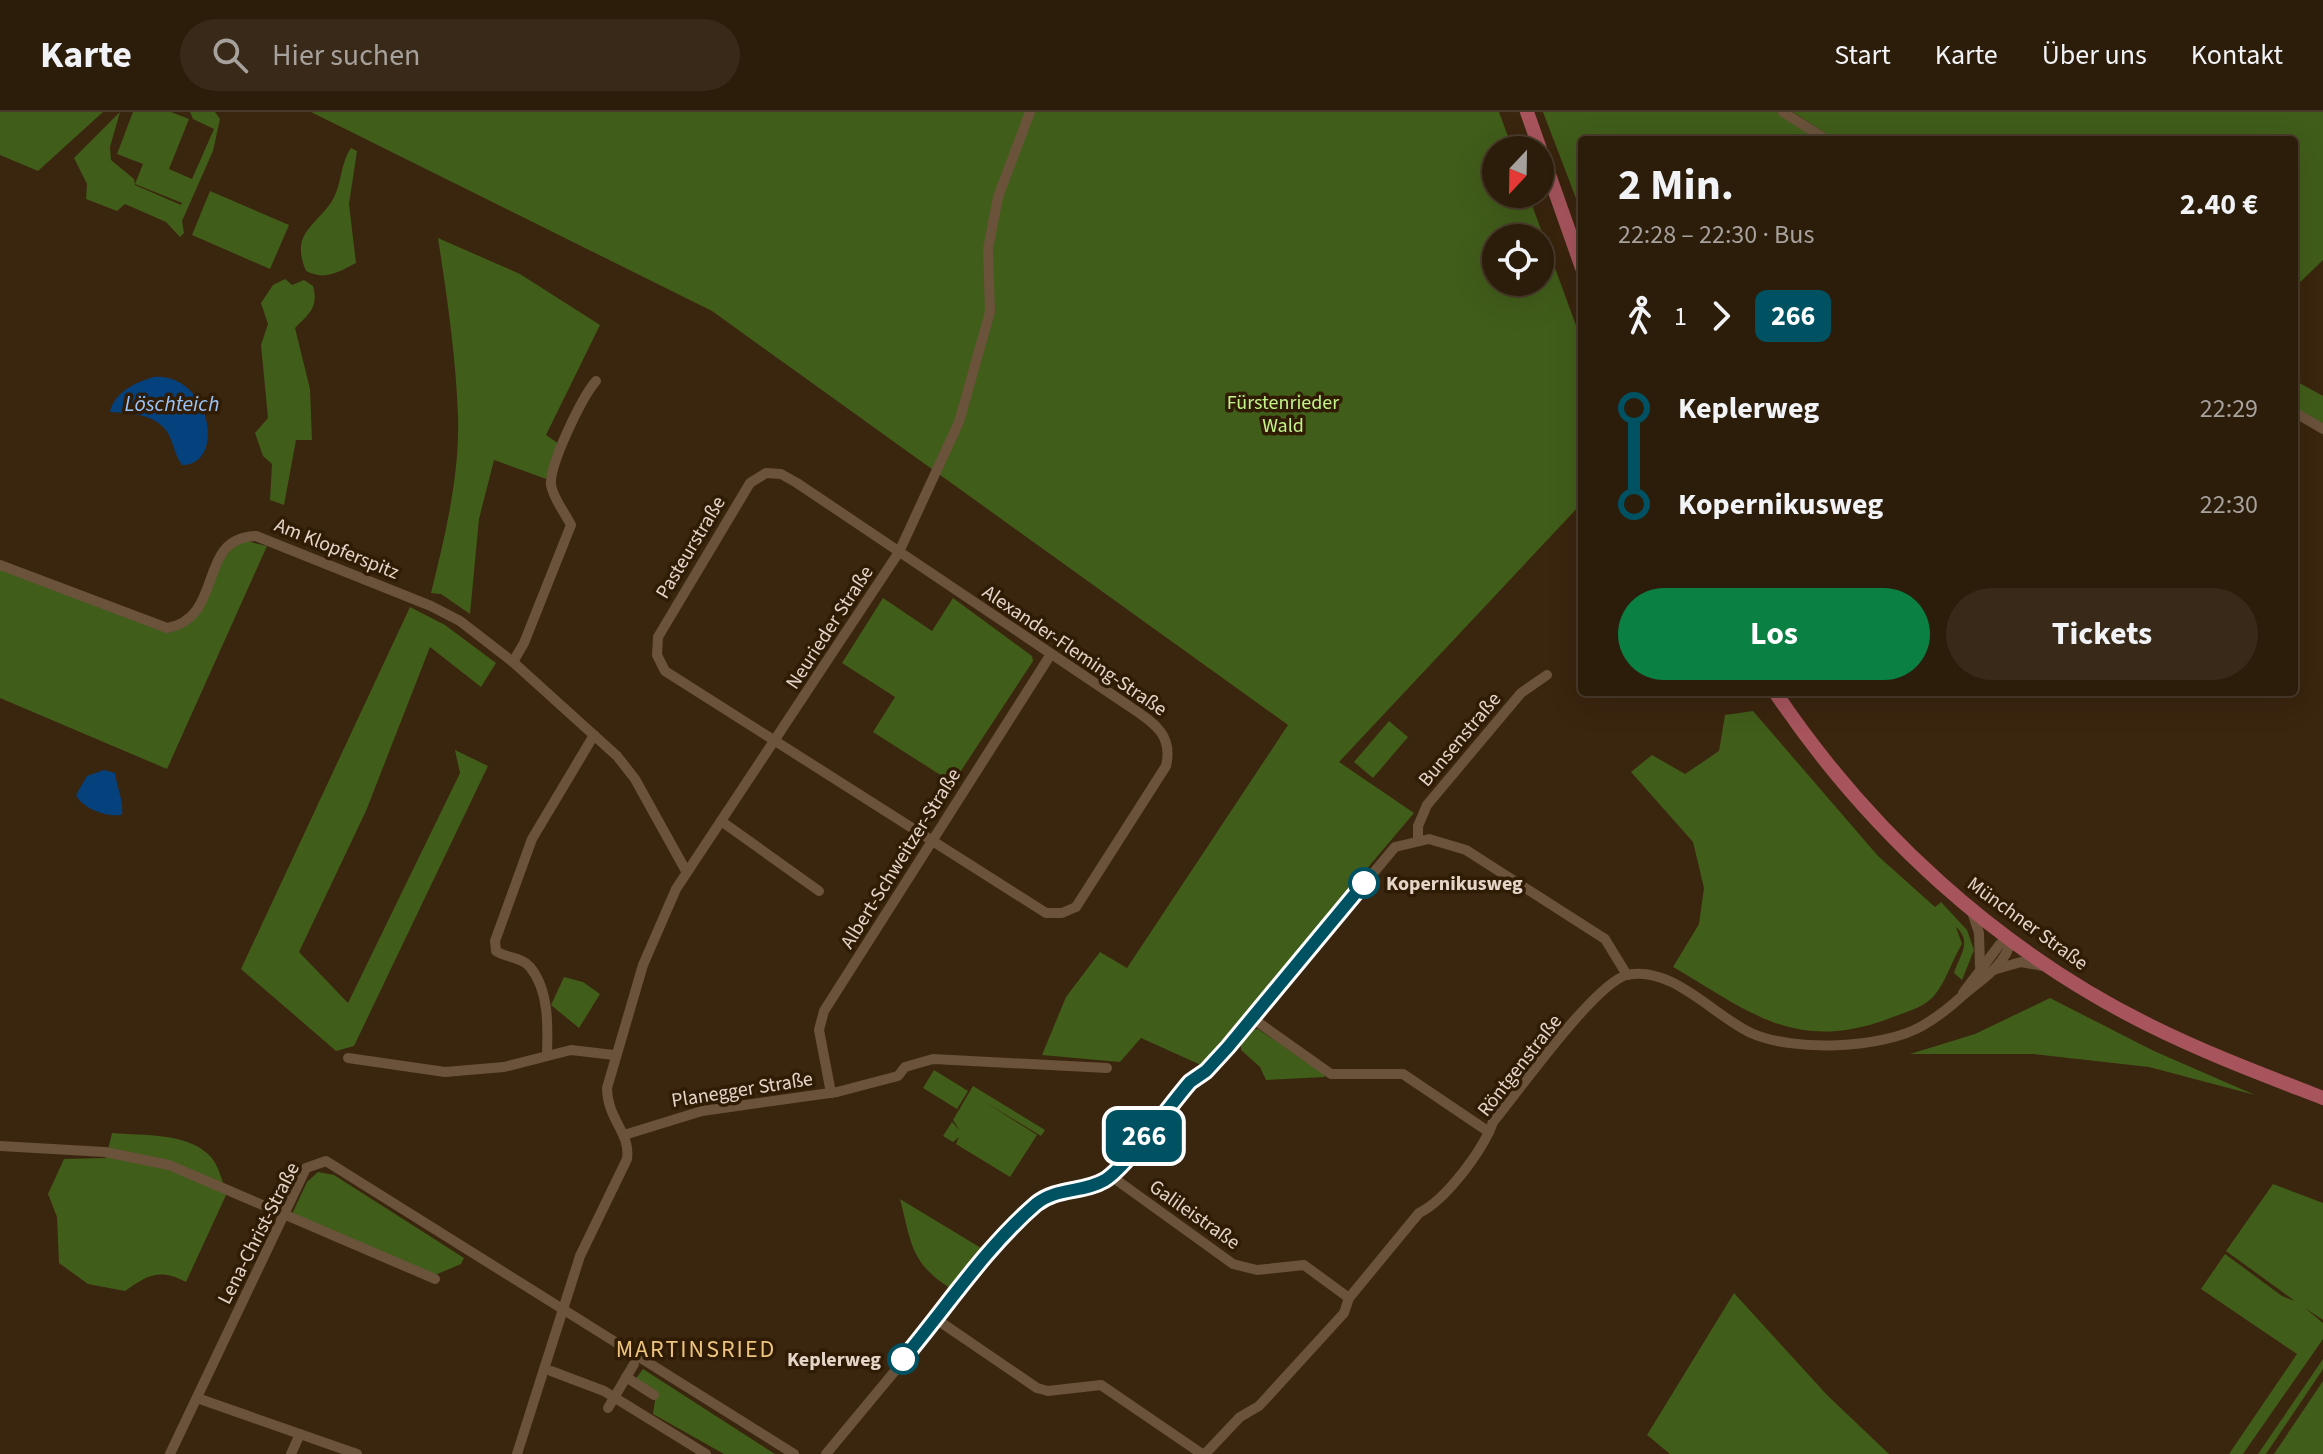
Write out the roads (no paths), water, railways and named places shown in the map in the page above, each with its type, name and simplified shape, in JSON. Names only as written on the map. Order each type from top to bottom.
[{"type":"main road","points":[[1527,112],[1578,257]]},
{"type":"main road","name":"Münchner Straße","points":[[1778,696],[1843,783],[1887,831],[1971,909],[2011,940],[2051,968],[2147,1024],[2323,1098]]},
{"type":"street","name":"Neurieder Straße","points":[[624,1135],[607,1105],[614,1055],[646,956],[686,871],[899,552],[959,422],[990,312],[988,249],[998,197],[1030,112]]},
{"type":"street","points":[[1783,112],[1821,136]]},
{"type":"street","points":[[513,662],[524,643],[571,525],[552,490],[552,475],[584,395],[596,381]]},
{"type":"street","points":[[2298,414],[2323,429]]},
{"type":"street","name":"Pasteurstraße","points":[[899,552],[781,474],[766,473],[750,483],[658,637],[657,655],[665,671],[932,841]]},
{"type":"street","name":"Am Klopferspitz","points":[[0,565],[167,628],[185,625],[200,609],[225,549],[243,536],[256,536],[431,606],[460,621],[513,662],[594,735],[635,779],[686,871]]},
{"type":"street","name":"Alexander-Fleming-Straße","points":[[899,552],[1164,733],[1170,751],[1166,766],[1080,902],[1069,911],[1046,913],[932,841]]},
{"type":"street","name":"Albert-Schweitzer-Straße","points":[[831,1093],[819,1030],[824,1011],[1051,654]]},
{"type":"street","name":"Bunsenstraße","points":[[1418,839],[1418,826],[1427,805],[1521,693],[1547,675]]},
{"type":"street","points":[[547,1054],[546,1007],[529,966],[496,951],[495,941],[532,839],[594,735]]},
{"type":"street","points":[[721,821],[819,891]]},
{"type":"street","points":[[826,1454],[992,1251],[1038,1203],[1054,1193],[1089,1186],[1111,1176],[1190,1082],[1206,1071],[1252,1018],[1389,852],[1418,839],[1440,840],[1466,850],[1573,918],[1605,939],[1627,975],[1661,979],[1750,1033],[1787,1043],[1831,1045],[1885,1041],[1921,1027],[1991,971],[2009,951],[2011,940]]},
{"type":"street","points":[[1971,909],[1979,933],[1979,967]]},
{"type":"street","points":[[1962,996],[1979,967],[2000,944],[2011,940]]},
{"type":"street","points":[[1991,971],[2021,962],[2051,968]]},
{"type":"street","name":"Röntgenstraße","points":[[1204,1454],[1240,1417],[1259,1406],[1344,1313],[1349,1298],[1419,1213],[1433,1206],[1489,1132],[1493,1122],[1587,1006],[1603,989],[1627,975]]},
{"type":"street","points":[[1252,1018],[1331,1074],[1403,1074],[1489,1132]]},
{"type":"street","points":[[348,1058],[417,1069],[476,1072],[571,1050],[614,1055]]},
{"type":"street","name":"Planegger Straße","points":[[624,1135],[702,1111],[831,1093],[898,1076],[905,1067],[933,1059],[1107,1068]]},
{"type":"street","points":[[517,1454],[549,1368],[564,1308],[590,1230],[627,1159],[629,1149],[624,1135]]},
{"type":"street","points":[[0,1146],[116,1153],[169,1165],[435,1279]]},
{"type":"street","name":"Lena-Christ-Straße","points":[[170,1454],[306,1168],[326,1161],[564,1308]]},
{"type":"street","name":"Galileistraße","points":[[1111,1176],[1233,1264],[1257,1270],[1304,1265],[1349,1298]]},
{"type":"street","points":[[564,1308],[794,1454]]},
{"type":"street","points":[[936,1319],[1037,1388],[1048,1391],[1101,1385],[1204,1454]]},
{"type":"street","points":[[608,1408],[634,1364]]},
{"type":"street","points":[[549,1368],[677,1432],[706,1454]]},
{"type":"street","points":[[626,1377],[655,1394],[655,1438]]},
{"type":"street","points":[[568,1391],[573,1380]]},
{"type":"street","points":[[197,1398],[357,1454]]},
{"type":"street","points":[[291,1454],[300,1434]]},
{"type":"water","name":"Löschteich","points":[[154,377],[173,380],[189,389],[200,403],[208,437],[205,451],[196,461],[182,465],[169,435],[151,419],[110,412],[116,399],[126,389]]},
{"type":"water","points":[[104,770],[115,773],[122,815],[96,811],[76,795],[87,776]]},
{"type":"place","name":"Kopernikusweg","points":[[1364,883]]},
{"type":"place","name":"Keplerweg","points":[[903,1359]]},
{"type":"district","name":"MARTINSRIED","points":[[696,1349]]},
{"type":"park label","name":"Fürstenrieder Wald","points":[[1283,414]]}]
